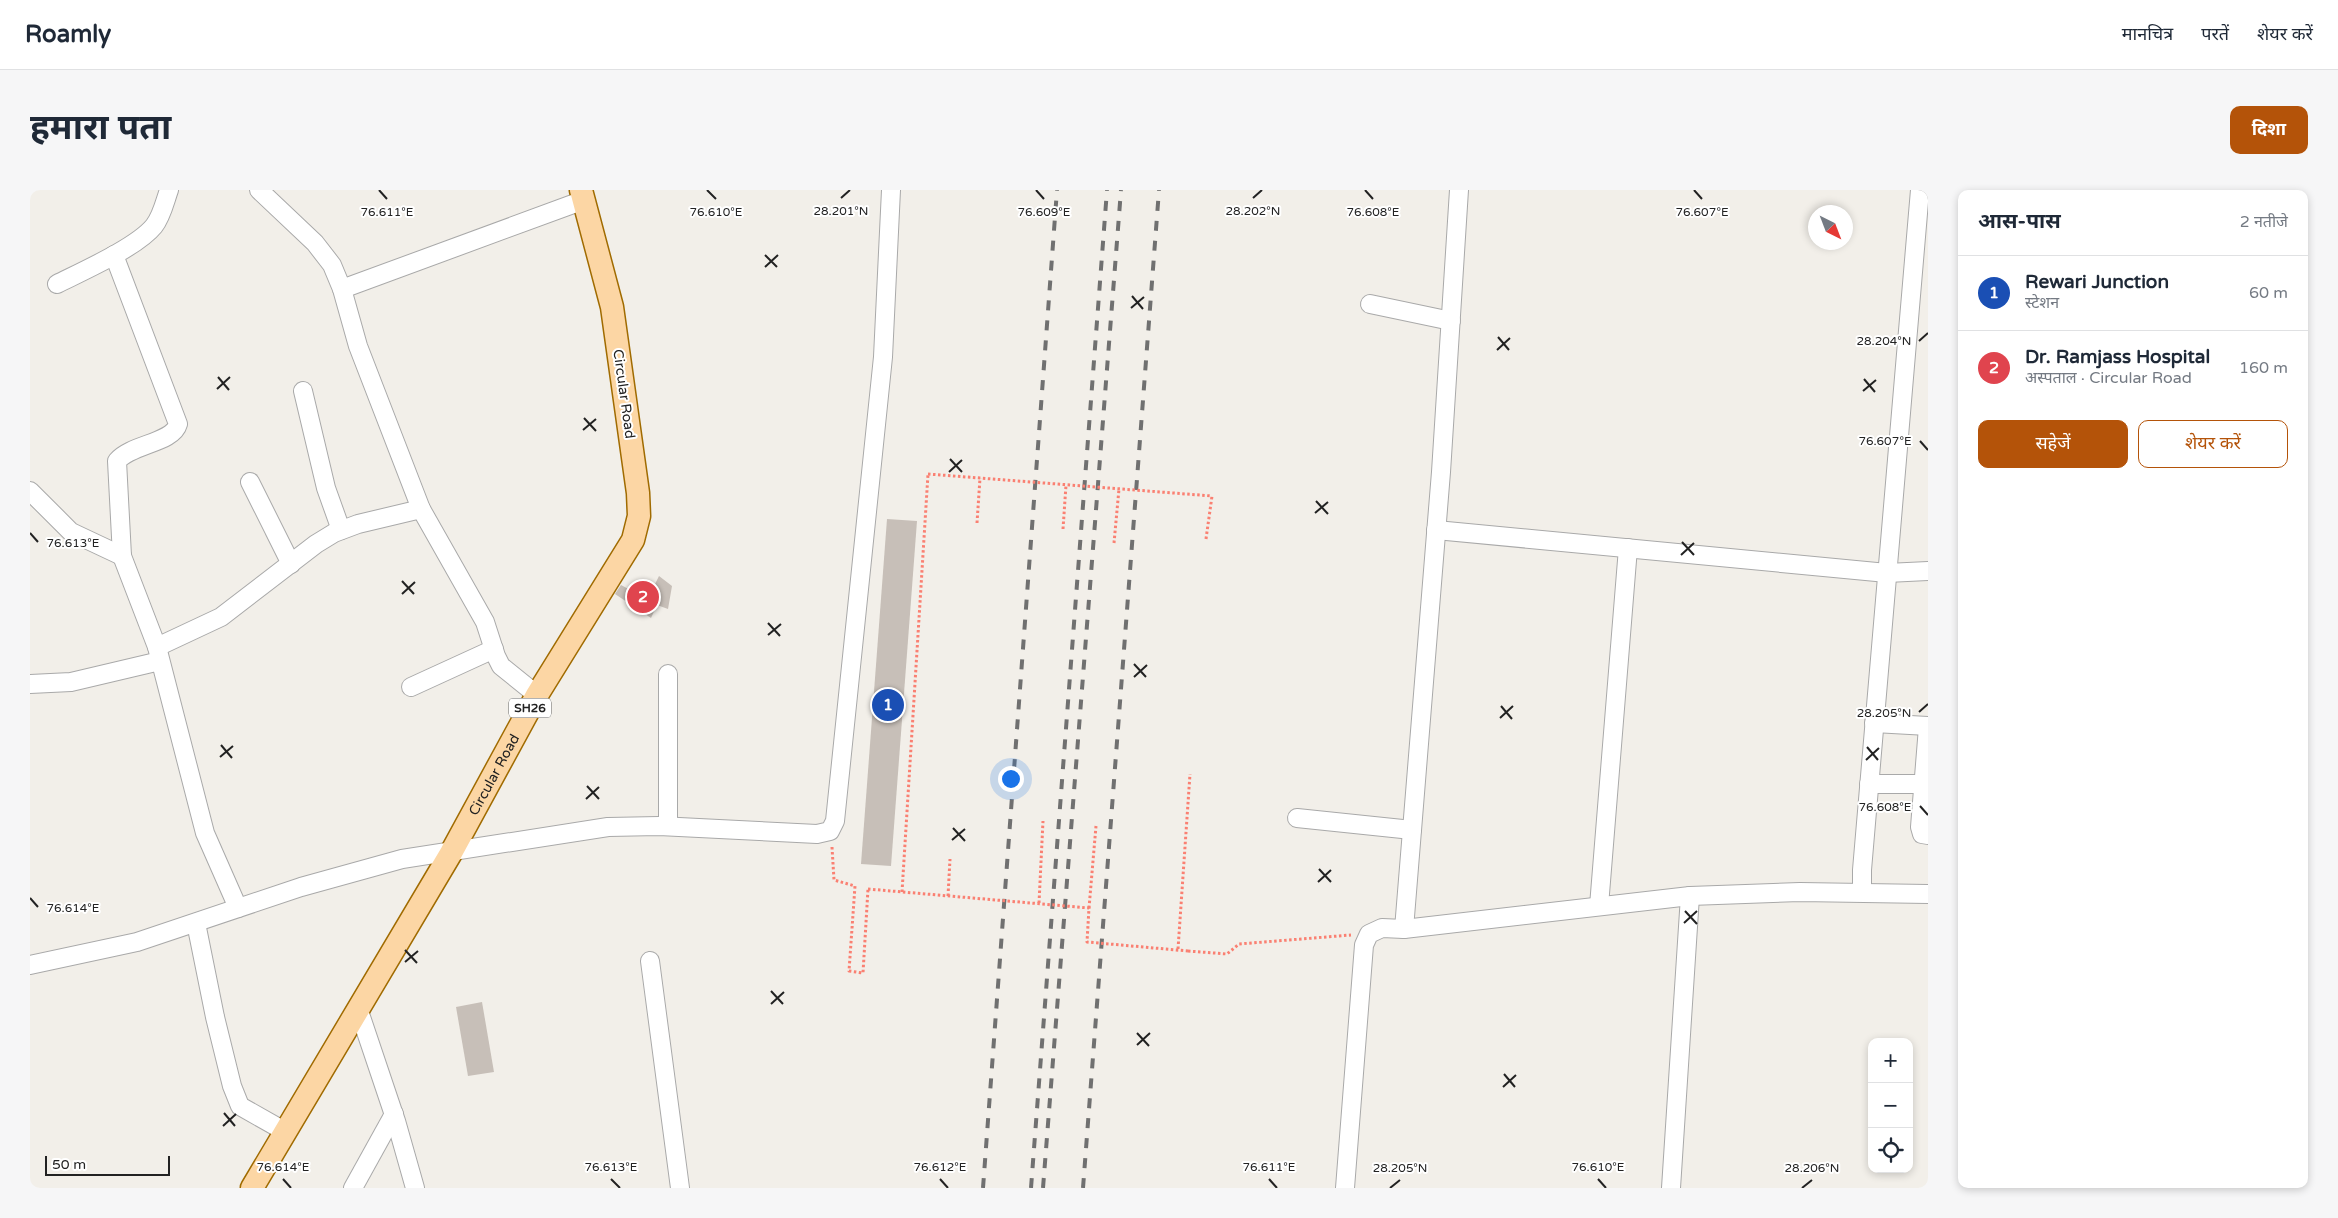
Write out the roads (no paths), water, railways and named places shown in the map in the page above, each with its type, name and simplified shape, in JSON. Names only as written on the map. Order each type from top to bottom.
[{"type":"main road","name":"Circular Road","points":[[252,1188],[359,1011],[451,853],[537,695],[622,561],[632,540],[639,516],[638,492],[612,307],[583,195]]},
{"type":"street","points":[[57,284],[114,255],[154,226],[170,190]]},
{"type":"street","points":[[259,190],[315,243],[332,265],[342,290],[358,346],[421,509],[484,622],[501,666],[537,695]]},
{"type":"street","points":[[30,965],[137,942],[352,872],[402,860],[608,827],[668,826],[817,834],[830,831],[835,822],[882,357],[890,190]]},
{"type":"street","points":[[1404,929],[1436,530],[1459,190]]},
{"type":"street","points":[[1862,892],[1862,870],[1874,724],[1920,190]]},
{"type":"street","points":[[342,290],[583,195]]},
{"type":"street","points":[[114,255],[178,424],[172,434],[123,453],[117,461],[122,556],[158,654],[178,723],[205,833],[238,908]]},
{"type":"street","points":[[1370,304],[1451,321]]},
{"type":"street","points":[[303,391],[324,479],[341,530]]},
{"type":"street","points":[[250,482],[291,564]]},
{"type":"street","points":[[30,491],[71,532],[122,556]]},
{"type":"street","points":[[30,684],[71,682],[158,654],[221,617],[316,544],[341,530],[421,509]]},
{"type":"street","points":[[1436,530],[1887,573],[1928,571]]},
{"type":"street","points":[[1599,906],[1628,548]]},
{"type":"street","points":[[411,688],[494,649]]},
{"type":"street","points":[[668,674],[668,826]]},
{"type":"street","points":[[1874,724],[1928,727],[1925,784],[1920,827],[1922,834],[1928,835]]},
{"type":"street","points":[[1870,784],[1925,784]]},
{"type":"street","points":[[1297,818],[1412,830]]},
{"type":"street","points":[[1345,1188],[1364,945],[1369,934],[1382,928],[1404,929],[1690,896],[1862,892],[1928,894]]},
{"type":"street","points":[[1670,1188],[1690,896]]},
{"type":"street","points":[[196,922],[215,1017],[232,1086],[240,1106],[286,1132]]},
{"type":"street","points":[[650,961],[680,1188]]},
{"type":"street","points":[[359,1011],[394,1114],[416,1188]]},
{"type":"street","points":[[353,1188],[394,1114]]},
{"type":"railway","points":[[983,1188],[1057,190]]},
{"type":"railway","points":[[1031,1188],[1107,190]]},
{"type":"railway","points":[[1043,1188],[1121,190]]},
{"type":"railway","points":[[1083,1188],[1159,190]]},
{"type":"place","name":"Dr. Ramjass Hospital","points":[[643,597]]},
{"type":"place","name":"Rewari Junction","points":[[888,705]]}]
